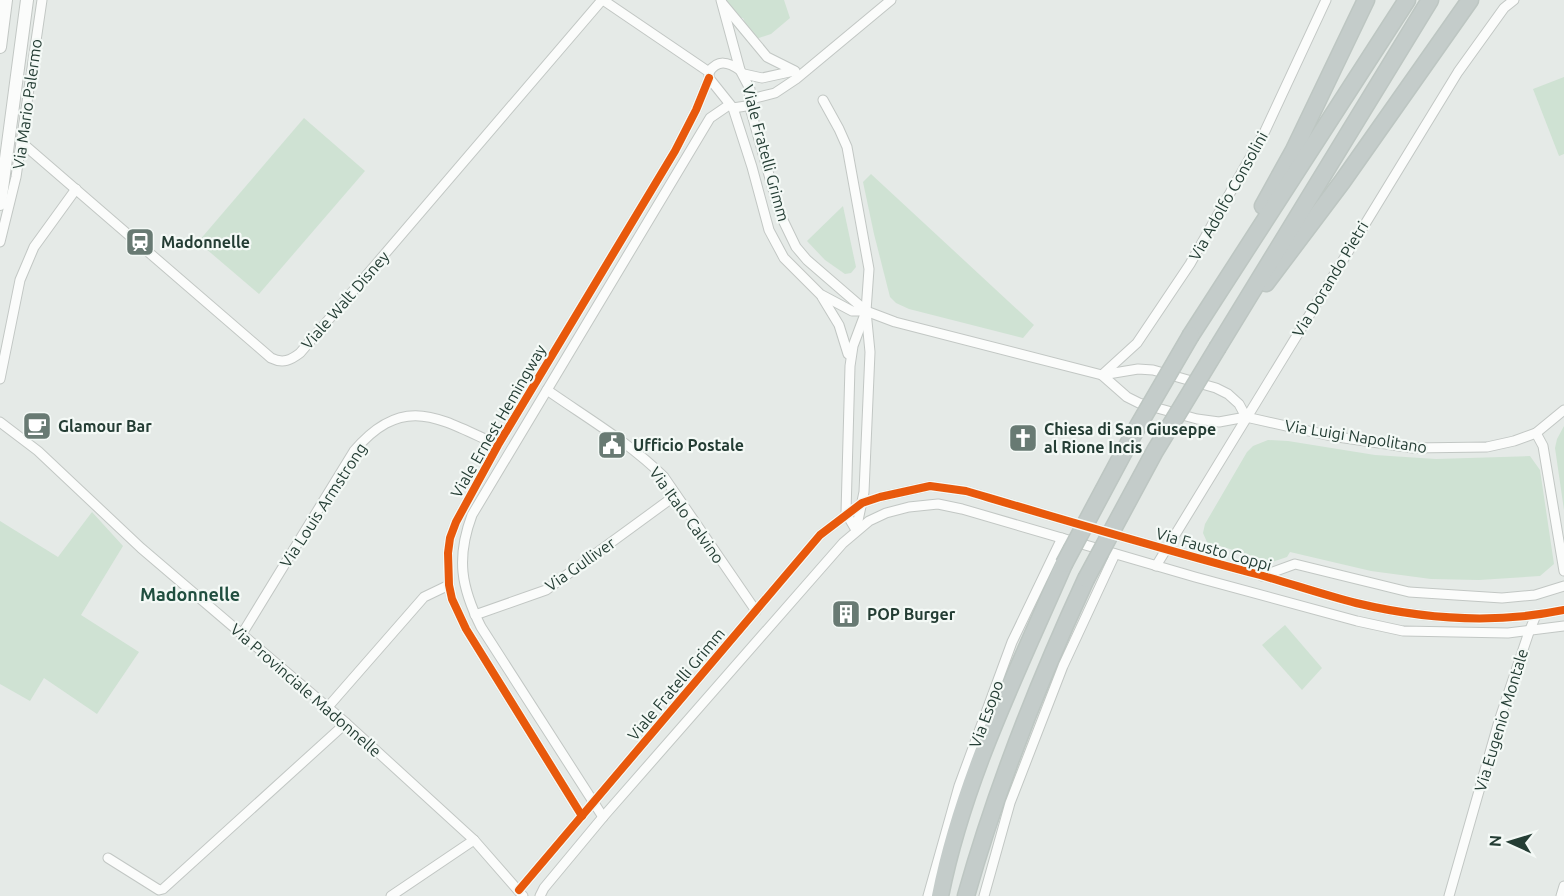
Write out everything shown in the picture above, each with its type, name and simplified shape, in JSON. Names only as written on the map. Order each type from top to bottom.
[{"type":"highway","points":[[940,896],[948,855],[987,740],[1064,564],[1134,433],[1294,150],[1366,0]]},
{"type":"highway","points":[[1191,335],[1407,0]]},
{"type":"highway","points":[[966,896],[979,847],[1010,757],[1045,668],[1096,560],[1155,451],[1430,0]]},
{"type":"highway","points":[[1232,322],[1278,268],[1469,2]]},
{"type":"street","points":[[0,47],[6,0]]},
{"type":"street","name":"Via Mario Palermo","points":[[0,204],[27,0]]},
{"type":"street","name":"Via Mario Palermo","points":[[0,242],[16,177],[42,0]]},
{"type":"street","name":"Viale Walt Disney","points":[[21,142],[271,358],[288,361],[300,353],[602,0]]},
{"type":"street","name":"Viale Fratelli Grimm","points":[[602,0],[709,75],[731,106],[752,167],[769,230],[784,258],[820,294],[852,311],[866,311]]},
{"type":"street","name":"Viale Ernest Hemingway","points":[[603,817],[475,615],[465,591],[462,570],[466,534],[472,515],[710,118],[731,106],[746,106],[750,101],[775,93],[813,66],[891,0]]},
{"type":"street","name":"Via Adolfo Consolini","points":[[1102,375],[1137,343],[1190,264],[1265,131],[1326,0]]},
{"type":"street","name":"Via Dorando Pietri","points":[[1156,566],[1458,72],[1504,8],[1514,0]]},
{"type":"street","points":[[721,1],[767,57],[795,71]]},
{"type":"street","name":"Viale Fratelli Grimm","points":[[540,896],[603,817],[856,530],[862,503],[870,352],[866,311],[807,260],[787,232],[780,214],[750,101],[750,88],[742,72],[721,1]]},
{"type":"street","points":[[709,75],[720,63],[733,57],[735,49]]},
{"type":"street","points":[[726,62],[742,72],[762,78],[813,66]]},
{"type":"street","name":"Viale Ernest Hemingway","points":[[582,816],[465,629],[452,599],[449,585],[450,538],[456,522],[498,445],[675,151],[696,110],[709,75]]},
{"type":"street","points":[[823,100],[847,147],[869,269],[866,311]]},
{"type":"street","points":[[0,379],[20,280],[34,247],[76,189]]},
{"type":"street","name":"Viale Fratelli Grimm","points":[[820,294],[839,325],[846,343],[850,366]]},
{"type":"street","name":"Viale Fratelli Grimm","points":[[846,513],[850,366],[853,346],[866,311]]},
{"type":"street","name":"Via Luigi Napolitano","points":[[866,311],[895,322],[1102,375],[1138,369],[1153,370],[1216,388],[1228,394],[1239,404],[1246,417]]},
{"type":"street","name":"Via Luigi Napolitano","points":[[1102,375],[1127,397],[1139,403],[1197,419],[1219,422],[1246,417],[1331,436],[1413,448],[1487,447],[1514,441],[1536,433],[1564,410]]},
{"type":"street","name":"Via Italo Calvino","points":[[547,390],[650,463],[664,477],[756,611]]},
{"type":"street","name":"Via Louis Armstrong","points":[[242,634],[354,451],[371,432],[400,417],[427,415],[498,445]]},
{"type":"street","name":"Via Provinciale Madonnelle","points":[[0,422],[38,451],[141,548],[346,723],[474,840],[521,893]]},
{"type":"street","points":[[1536,433],[1543,446],[1564,571]]},
{"type":"street","name":"Via Fausto Coppi","points":[[862,503],[930,486],[951,488],[1355,602],[1406,613],[1459,618],[1536,615],[1564,610]]},
{"type":"street","name":"Via Gulliver","points":[[475,615],[546,590],[676,495]]},
{"type":"street","name":"Viale Fratelli Grimm","points":[[521,893],[593,802],[820,535],[862,503]]},
{"type":"street","name":"Via Fausto Coppi","points":[[856,530],[868,521],[886,513],[909,507],[938,504],[1357,621],[1403,631],[1529,632],[1564,626]]},
{"type":"street","points":[[846,513],[856,530]]},
{"type":"street","name":"Via Esopo","points":[[928,896],[959,786],[1012,642],[1062,538]]},
{"type":"street","points":[[984,896],[1010,803],[1063,666],[1116,554]]},
{"type":"street","name":"Via Fausto Coppi","points":[[1262,576],[1295,564],[1409,592],[1492,597],[1535,595],[1564,586]]},
{"type":"street","points":[[327,708],[424,597],[449,585]]},
{"type":"street","name":"Via Eugenio Montale","points":[[1449,896],[1499,721],[1536,615]]},
{"type":"street","points":[[108,858],[159,890],[163,889],[346,723]]},
{"type":"street","points":[[582,816],[603,817]]},
{"type":"street","points":[[391,896],[474,840]]},
{"type":"street","points":[[1561,896],[1564,886]]},
{"type":"green space","points":[[726,0],[784,0],[790,18],[771,34],[753,40],[743,18],[730,17]]},
{"type":"green space","points":[[1564,77],[1564,154],[1559,156],[1533,89]]},
{"type":"green space","points":[[304,118],[365,171],[259,294],[198,242]]},
{"type":"green space","points":[[871,174],[1034,325],[1023,338],[909,309],[896,303],[890,297],[863,182]]},
{"type":"green space","points":[[843,206],[856,267],[851,273],[845,274],[825,260],[807,241]]},
{"type":"green space","points":[[1564,426],[1564,510],[1555,448]]},
{"type":"green space","points":[[1268,440],[1375,455],[1436,459],[1530,456],[1540,470],[1554,564],[1540,576],[1479,580],[1431,579],[1371,571],[1290,552],[1287,557],[1272,562],[1207,542],[1203,533],[1205,524],[1247,452],[1253,446]]},
{"type":"green space","points":[[92,512],[123,546],[81,615],[139,652],[97,714],[44,678],[30,701],[0,684],[0,521],[58,557]]},
{"type":"green space","points":[[1285,625],[1322,668],[1302,690],[1262,645]]},
{"type":"cycle path","points":[[582,816],[466,629],[452,599],[449,585],[450,538],[456,522],[498,445],[675,151],[709,78]]},
{"type":"cycle path","points":[[519,890],[820,535],[862,503],[880,497],[930,486],[966,491],[1344,600],[1407,613],[1486,618],[1564,610]]},
{"type":"place","name":"Madonnelle","points":[[140,242]]},
{"type":"place","name":"Glamour Bar","points":[[37,426]]},
{"type":"place","name":"Chiesa di San Giuseppe al Rione Incis","points":[[1023,438]]},
{"type":"place","name":"Ufficio Postale","points":[[612,445]]},
{"type":"place","name":"POP Burger","points":[[846,614]]},
{"type":"district","name":"Madonnelle","points":[[190,594]]}]
